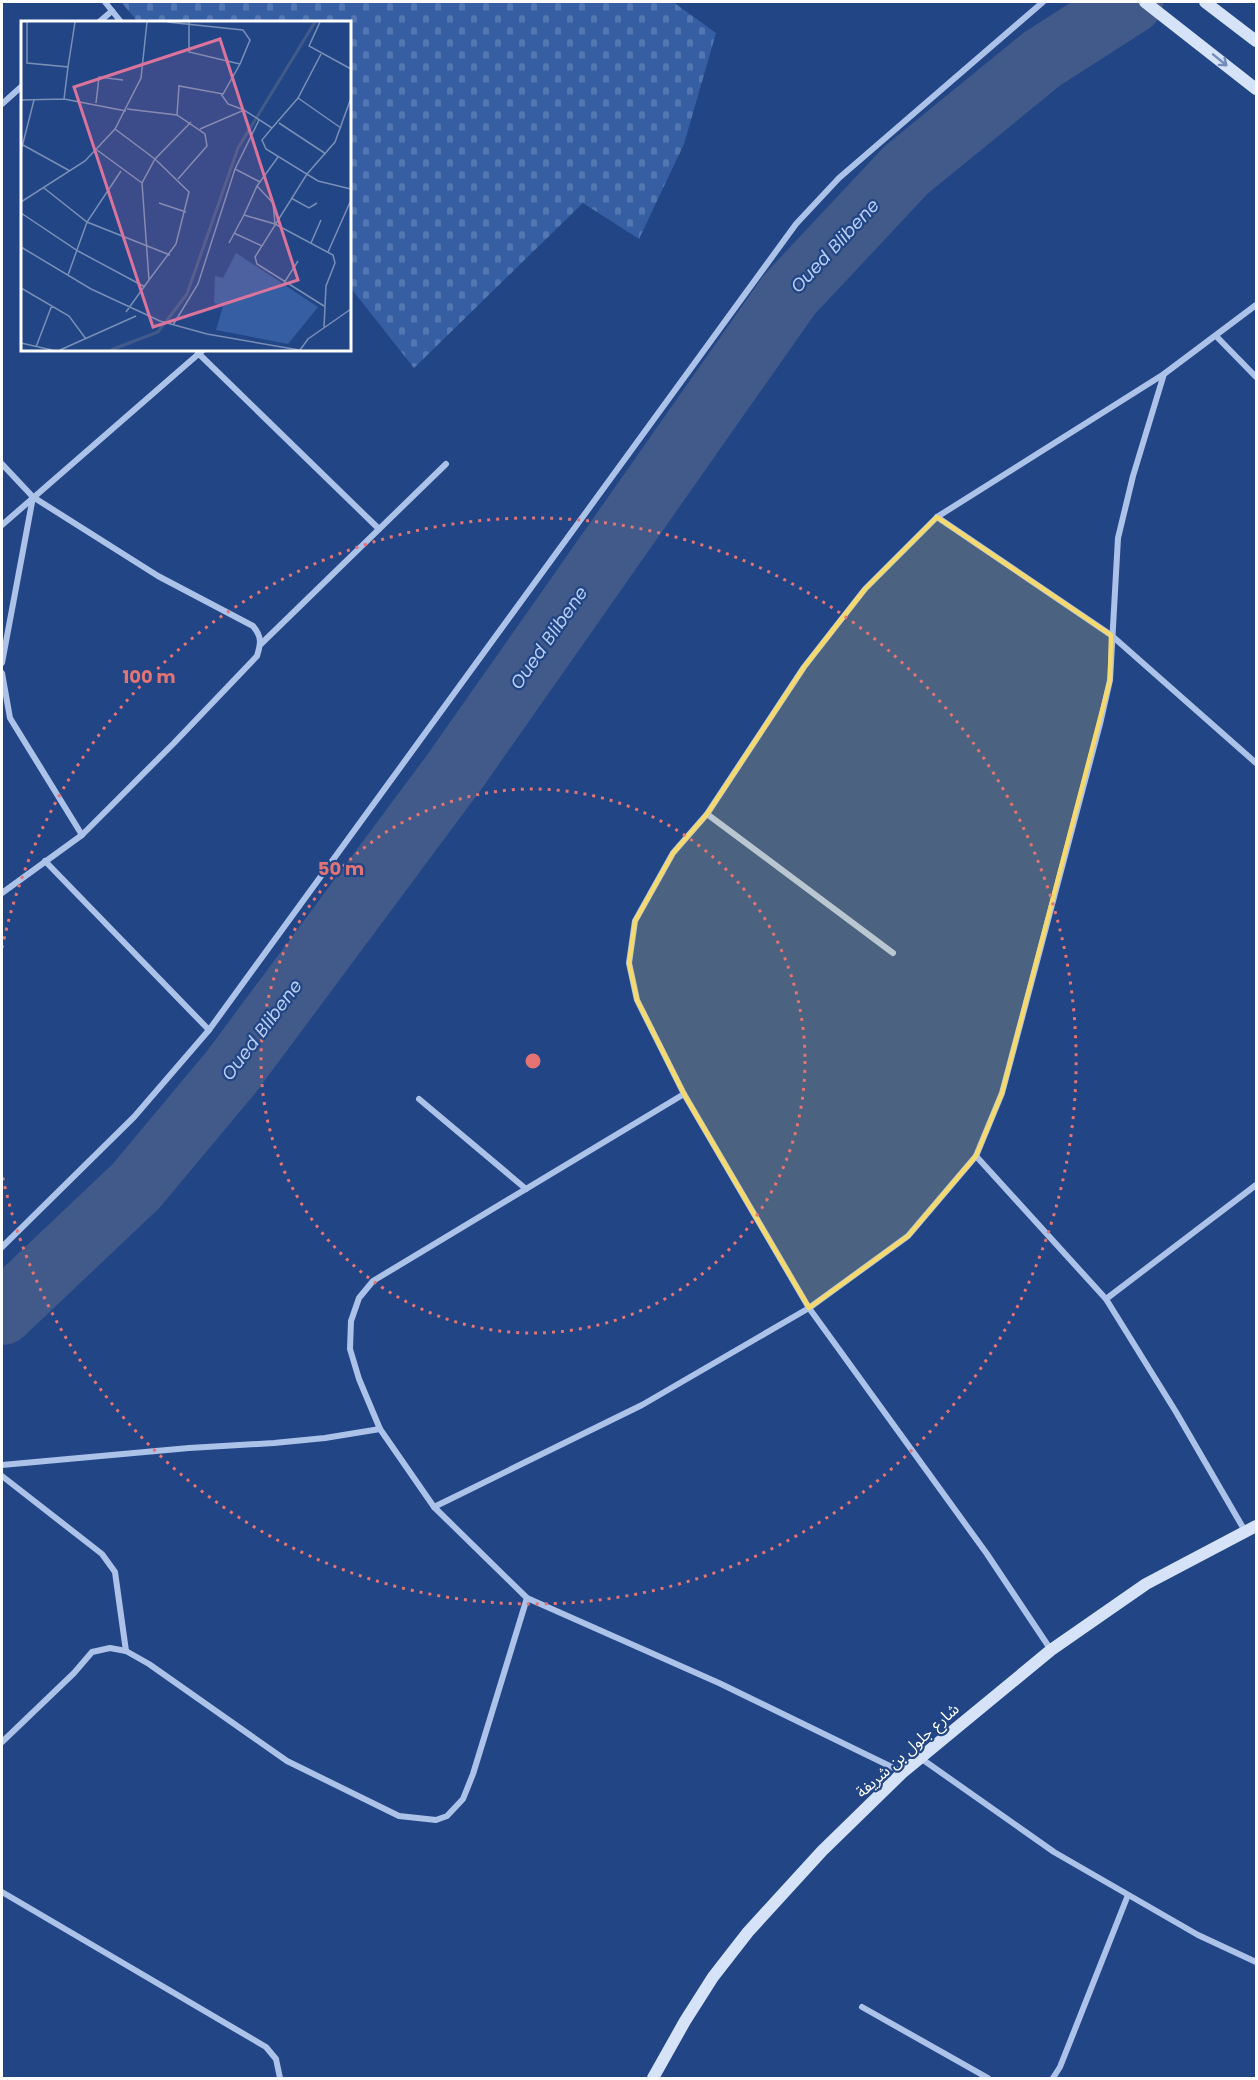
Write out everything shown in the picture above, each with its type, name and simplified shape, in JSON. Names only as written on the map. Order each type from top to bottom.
[{"type":"main road","points":[[1145,2],[1257,89]]},
{"type":"main road","points":[[1205,2],[1257,41]]},
{"type":"main road","name":"شارع جلول بن شريفة","points":[[654,2079],[690,2012],[713,1977],[748,1932],[822,1851],[919,1757],[1051,1650],[1146,1584],[1257,1526]]},
{"type":"street","points":[[105,2],[121,21]]},
{"type":"street","points":[[2,1247],[134,1118],[209,1030],[796,224],[838,178],[1043,2]]},
{"type":"street","points":[[100,21],[112,11]]},
{"type":"street","points":[[2,104],[21,87]]},
{"type":"street","points":[[1051,1650],[987,1554],[809,1308],[684,1094],[637,1000],[630,963],[635,921],[673,853],[707,814],[804,668],[864,590],[937,517],[1164,374],[1257,305]]},
{"type":"street","points":[[1216,336],[1257,377]]},
{"type":"street","points":[[2,525],[200,351],[379,529]]},
{"type":"street","points":[[434,1507],[642,1405],[809,1308],[908,1236],[976,1156],[1002,1093],[1097,736],[1110,680],[1118,538],[1133,476],[1164,374]]},
{"type":"street","points":[[2,464],[33,497],[158,576],[253,627],[260,634],[261,644]]},
{"type":"street","points":[[2,893],[82,835],[174,743],[256,656],[261,644],[446,464]]},
{"type":"street","points":[[2,663],[33,497]]},
{"type":"street","points":[[937,517],[1112,635],[1257,763]]},
{"type":"street","points":[[2,673],[10,718],[82,835]]},
{"type":"street","points":[[707,814],[893,953]]},
{"type":"street","points":[[45,861],[209,1030]]},
{"type":"street","points":[[684,1094],[373,1281],[359,1298],[351,1321],[350,1349],[358,1379],[380,1429],[434,1507],[526,1598],[719,1683],[903,1772]]},
{"type":"street","points":[[419,1099],[526,1189]]},
{"type":"street","points":[[976,1156],[1106,1299],[1176,1412],[1245,1531]]},
{"type":"street","points":[[1106,1299],[1257,1185]]},
{"type":"street","points":[[2,1465],[189,1448],[274,1443],[380,1429]]},
{"type":"street","points":[[2,1476],[102,1554],[115,1572],[126,1651]]},
{"type":"street","points":[[2,1742],[93,1652],[110,1648],[126,1651],[149,1664],[287,1761],[399,1816],[436,1820],[447,1816],[463,1799],[473,1774],[526,1598]]},
{"type":"street","points":[[919,1757],[1054,1852],[1198,1935],[1257,1962]]},
{"type":"street","points":[[2,1892],[266,2047],[276,2058],[280,2079]]},
{"type":"street","points":[[1053,2079],[1060,2067],[1128,1895]]},
{"type":"street","points":[[862,2007],[988,2079]]},
{"type":"highlighted area","points":[[937,517],[1111,635],[1110,680],[1002,1093],[976,1156],[908,1236],[809,1308],[684,1094],[637,1000],[629,963],[635,921],[673,853],[707,814],[804,667],[865,589]]},
{"type":"green space","points":[[121,2],[673,2],[716,33],[684,144],[639,239],[583,203],[414,368],[351,288],[351,21],[137,21]]},
{"type":"waterway","name":"Oued Blibene","points":[[2,1313],[136,1186],[232,1071],[455,771],[789,295],[906,170],[1042,59],[1131,2]]}]
